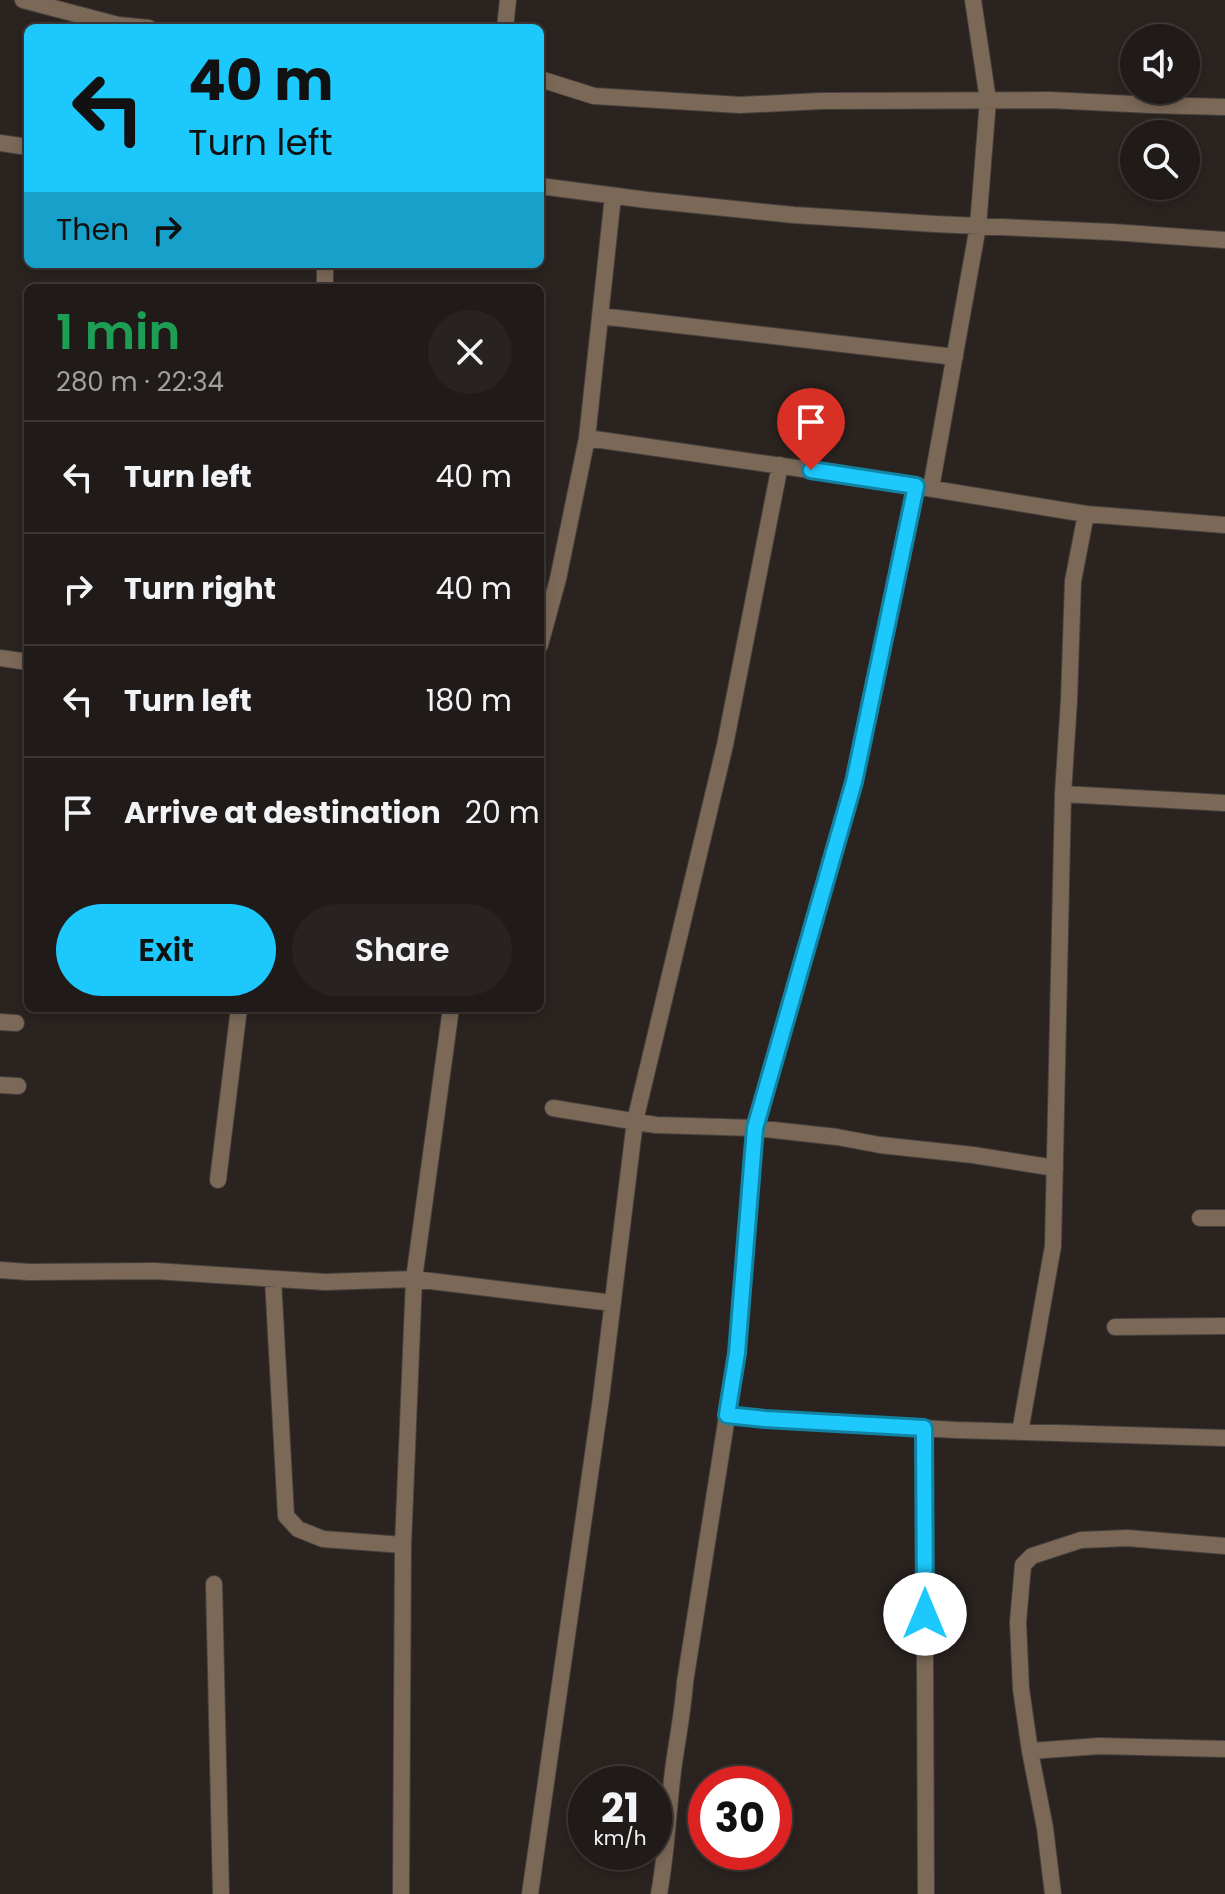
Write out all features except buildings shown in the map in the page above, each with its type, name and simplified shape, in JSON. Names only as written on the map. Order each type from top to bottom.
[{"type":"street","points":[[23,0],[114,24]]},
{"type":"street","points":[[505,24],[508,0]]},
{"type":"street","points":[[659,1894],[685,1682],[737,1353],[755,1128],[854,782],[955,357],[978,226],[988,100],[973,0]]},
{"type":"street","points":[[544,80],[594,96],[740,105],[821,101],[1049,100],[1225,107]]},
{"type":"street","points":[[0,143],[24,146]]},
{"type":"street","points":[[544,187],[794,215],[1225,240]]},
{"type":"street","points":[[544,630],[558,579],[587,438],[613,196]]},
{"type":"street","points":[[600,316],[955,357]]},
{"type":"street","points":[[587,438],[1086,514],[1225,525]]},
{"type":"street","points":[[530,1894],[613,1303],[635,1121],[725,745],[780,465]]},
{"type":"street","points":[[1020,1432],[1053,1246],[1063,794],[1073,581],[1086,514]]},
{"type":"street","points":[[0,658],[24,661]]},
{"type":"street","points":[[1063,794],[1225,803]]},
{"type":"street","points":[[218,1180],[239,1012]]},
{"type":"street","points":[[401,1894],[403,1545],[414,1279],[450,1012]]},
{"type":"street","points":[[0,1085],[18,1086]]},
{"type":"street","points":[[553,1108],[656,1125],[755,1128],[837,1137],[1055,1168]]},
{"type":"street","points":[[1200,1218],[1225,1218]]},
{"type":"street","points":[[0,1270],[155,1271],[325,1282],[414,1279],[613,1303]]},
{"type":"street","points":[[273,1279],[286,1516],[298,1529],[323,1539],[403,1545]]},
{"type":"street","points":[[1115,1327],[1225,1326]]},
{"type":"street","points":[[727,1415],[924,1428],[1225,1438]]},
{"type":"street","points":[[924,1428],[926,1894]]},
{"type":"street","points":[[1053,1894],[1021,1689],[1018,1622],[1023,1565],[1032,1556],[1081,1540],[1127,1538],[1225,1546]]},
{"type":"street","points":[[214,1584],[221,1894]]},
{"type":"street","points":[[1030,1751],[1099,1746],[1225,1749]]},
{"type":"route","points":[[811,470],[916,486],[854,782],[755,1128],[737,1353],[727,1415],[924,1428],[925,1614]]}]
